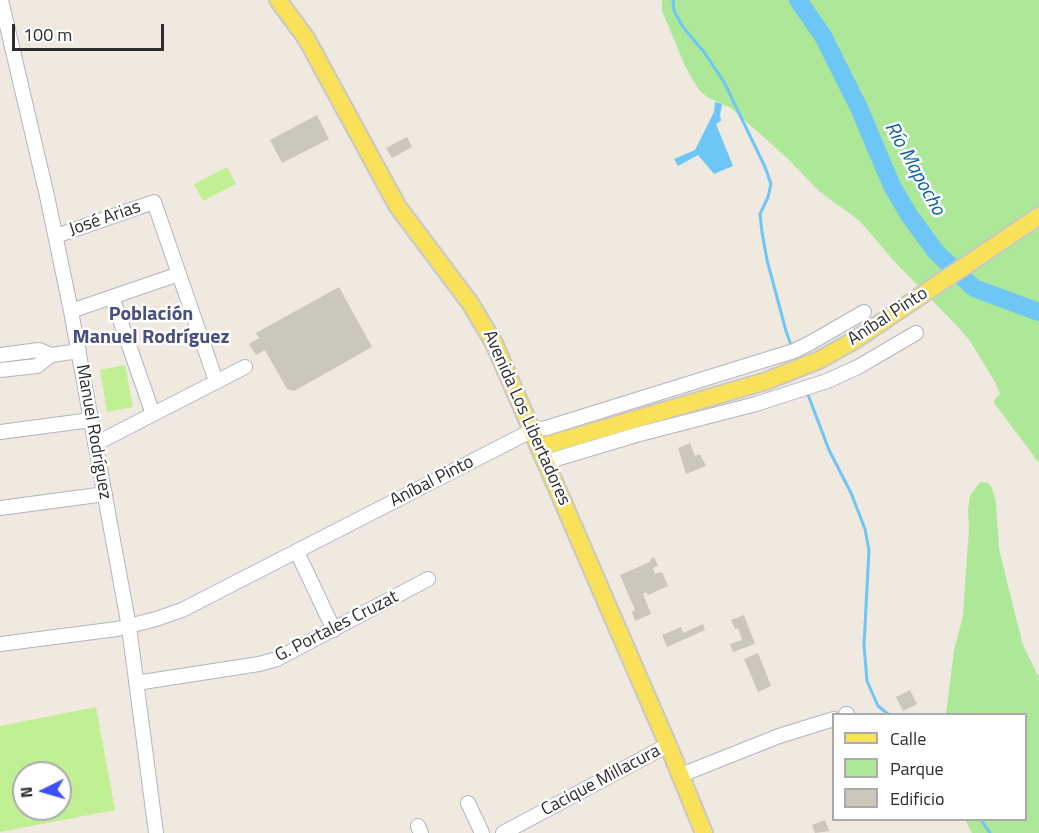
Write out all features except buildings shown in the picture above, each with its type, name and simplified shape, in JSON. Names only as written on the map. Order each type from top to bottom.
[{"type":"main road","name":"Avenida Los Libertadores","points":[[278,0],[310,46],[398,207],[471,303],[487,328],[533,430],[546,451],[704,833]]},
{"type":"main road","name":"Aníbal Pinto","points":[[546,451],[796,370],[840,349],[1039,216]]},
{"type":"street","name":"Manuel Rodríguez","points":[[1,0],[56,236],[71,311],[129,627],[156,833]]},
{"type":"street","name":"José Arias","points":[[56,236],[154,202],[179,274]]},
{"type":"street","points":[[71,311],[179,274],[216,381]]},
{"type":"street","points":[[112,297],[153,414]]},
{"type":"street","name":"Aníbal Pinto","points":[[0,644],[129,627],[169,615],[196,604],[533,430],[546,428],[794,351],[864,312]]},
{"type":"street","name":"Aníbal Pinto","points":[[546,451],[577,453],[756,404],[827,381],[858,367],[916,333]]},
{"type":"street","points":[[0,355],[39,350],[51,355]]},
{"type":"street","points":[[0,370],[37,366],[51,355],[78,351]]},
{"type":"street","points":[[95,444],[245,367]]},
{"type":"street","points":[[0,432],[91,420]]},
{"type":"street","points":[[0,508],[105,494]]},
{"type":"street","points":[[297,552],[334,630]]},
{"type":"street","name":"G. Portales Cruzat","points":[[136,683],[259,664],[277,659],[428,579]]},
{"type":"street","points":[[681,775],[779,736],[832,720]]},
{"type":"street","name":"Cacique Millacura","points":[[503,833],[668,745]]},
{"type":"street","points":[[468,803],[482,833]]},
{"type":"green space","points":[[662,0],[1039,0],[1039,463],[994,403],[1000,394],[995,382],[970,341],[957,326],[893,260],[860,221],[820,192],[786,157],[731,108],[707,97],[699,90],[686,68],[662,11]]},
{"type":"green space","points":[[227,167],[236,184],[203,201],[194,184]]},
{"type":"green space","points":[[125,365],[133,407],[107,412],[100,370]]},
{"type":"green space","points":[[980,482],[988,483],[992,488],[996,502],[999,549],[1017,622],[1023,645],[1039,678],[1039,833],[972,833],[966,821],[1027,821],[1027,713],[946,713],[954,650],[963,616],[970,496]]},
{"type":"green space","points":[[96,707],[115,810],[72,818],[72,761],[12,761],[12,821],[58,821],[0,832],[0,726]]},
{"type":"water","points":[[715,102],[722,104],[721,121],[716,124],[733,166],[714,174],[698,155],[678,166],[674,159],[695,150],[714,112]]},
{"type":"waterway","points":[[673,0],[674,11],[683,27],[704,52],[724,82],[771,184],[760,214],[762,232],[767,260],[791,345]]},
{"type":"waterway","name":"Río Mapocho","points":[[798,0],[823,36],[859,108],[892,186],[909,215],[936,252],[974,288],[1039,312]]},
{"type":"waterway","points":[[807,392],[829,450],[851,493],[865,529],[869,550],[864,645],[867,681],[878,706],[887,713]]},
{"type":"waterway","points":[[982,821],[990,833]]},
{"type":"district","name":"Población Manuel Rodríguez","points":[[151,326]]}]
